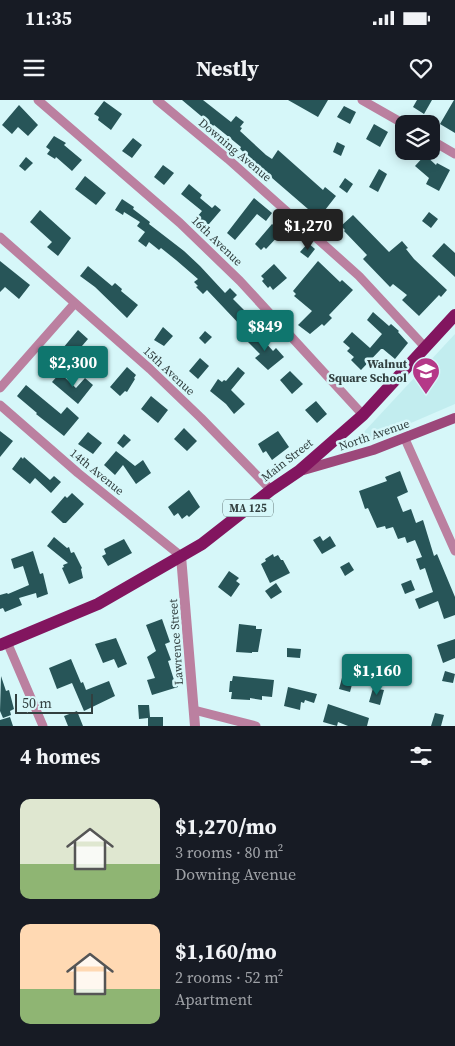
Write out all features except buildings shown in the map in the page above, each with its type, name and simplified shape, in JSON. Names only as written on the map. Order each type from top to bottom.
[{"type":"main road","name":"Main Street","points":[[4,644],[98,604],[202,544],[271,490],[299,471],[362,414],[455,315]]},
{"type":"main road","name":"North Avenue","points":[[299,471],[346,459],[405,439],[455,418]]},
{"type":"street","name":"16th Avenue","points":[[38,100],[180,223],[240,281],[362,414]]},
{"type":"street","name":"Downing Avenue","points":[[157,100],[235,165],[359,276],[424,346]]},
{"type":"street","points":[[362,100],[395,119]]},
{"type":"street","points":[[440,145],[455,154]]},
{"type":"street","name":"15th Avenue","points":[[0,237],[189,406],[271,490]]},
{"type":"street","points":[[0,388],[74,303]]},
{"type":"street","name":"14th Avenue","points":[[0,405],[78,473],[181,556]]},
{"type":"street","points":[[405,439],[455,551]]},
{"type":"street","name":"Lawrence Street","points":[[181,556],[195,726]]},
{"type":"street","points":[[4,644],[43,726]]},
{"type":"street","points":[[194,710],[256,726]]},
{"type":"shaded area","name":"Walnut Square School","points":[[455,334],[455,404],[369,441],[362,440],[363,433]]},
{"type":"place","name":"Walnut Square School","points":[[426,395]]}]
